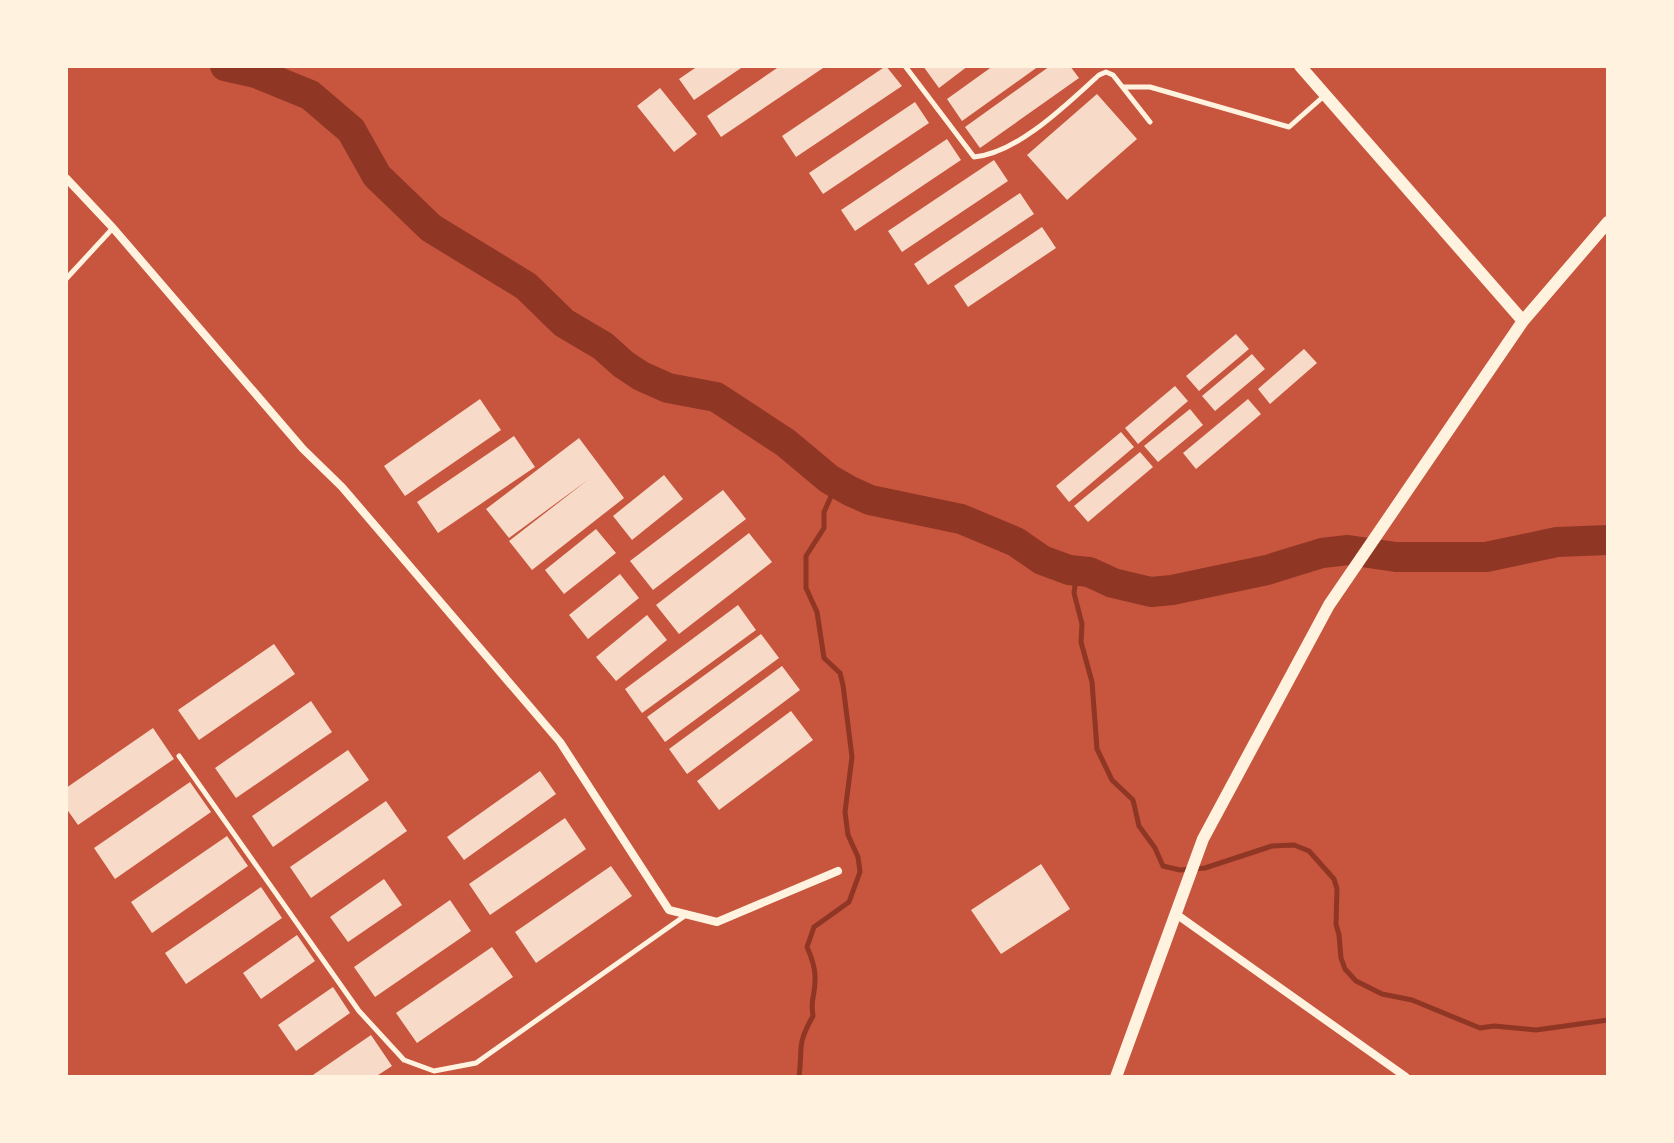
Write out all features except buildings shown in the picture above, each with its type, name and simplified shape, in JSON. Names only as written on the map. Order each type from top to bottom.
[{"type":"street","points":[[1300,66],[1523,321]]},
{"type":"street","points":[[66,178],[113,228],[303,449],[342,487],[560,742],[669,910],[717,922],[838,871]]},
{"type":"street","points":[[1116,1077],[1196,856],[1318,624],[1523,321],[1608,222]]},
{"type":"street","points":[[1176,914],[1406,1077]]},
{"type":"lane","points":[[905,66],[974,157],[990,156],[1042,124],[1106,72],[1113,75],[1150,122]]},
{"type":"lane","points":[[1123,87],[1150,87],[1289,127],[1324,95]]},
{"type":"lane","points":[[66,279],[113,228]]},
{"type":"lane","points":[[179,756],[359,1011],[404,1060],[434,1071],[476,1063],[686,914]]},
{"type":"waterway","points":[[225,66],[256,73],[310,95],[351,130],[377,176],[431,228],[526,286],[564,323],[603,346],[641,376],[668,388],[716,397],[786,443],[829,479],[850,491],[870,500],[961,519],[1016,542],[1042,560],[1069,570],[1089,572],[1113,583],[1151,592],[1267,570],[1322,553],[1348,550],[1396,557],[1486,557],[1557,542],[1608,540]]},
{"type":"waterway","points":[[799,1077],[802,1041],[813,1016],[815,986],[815,972],[807,947],[814,927],[849,902],[860,872],[858,857],[848,835],[845,812],[852,757],[843,685],[840,673],[824,658],[817,612],[806,588],[806,556],[824,528],[824,512],[837,483]]},
{"type":"waterway","points":[[1077,571],[1074,593],[1082,624],[1081,642],[1092,682],[1097,749],[1112,780],[1133,800],[1139,826],[1155,848],[1163,866],[1180,870],[1205,868],[1272,846],[1294,845],[1309,851],[1334,879],[1341,958],[1345,969],[1356,981],[1382,994],[1412,1000],[1480,1028],[1494,1026],[1536,1030],[1608,1020]]}]
